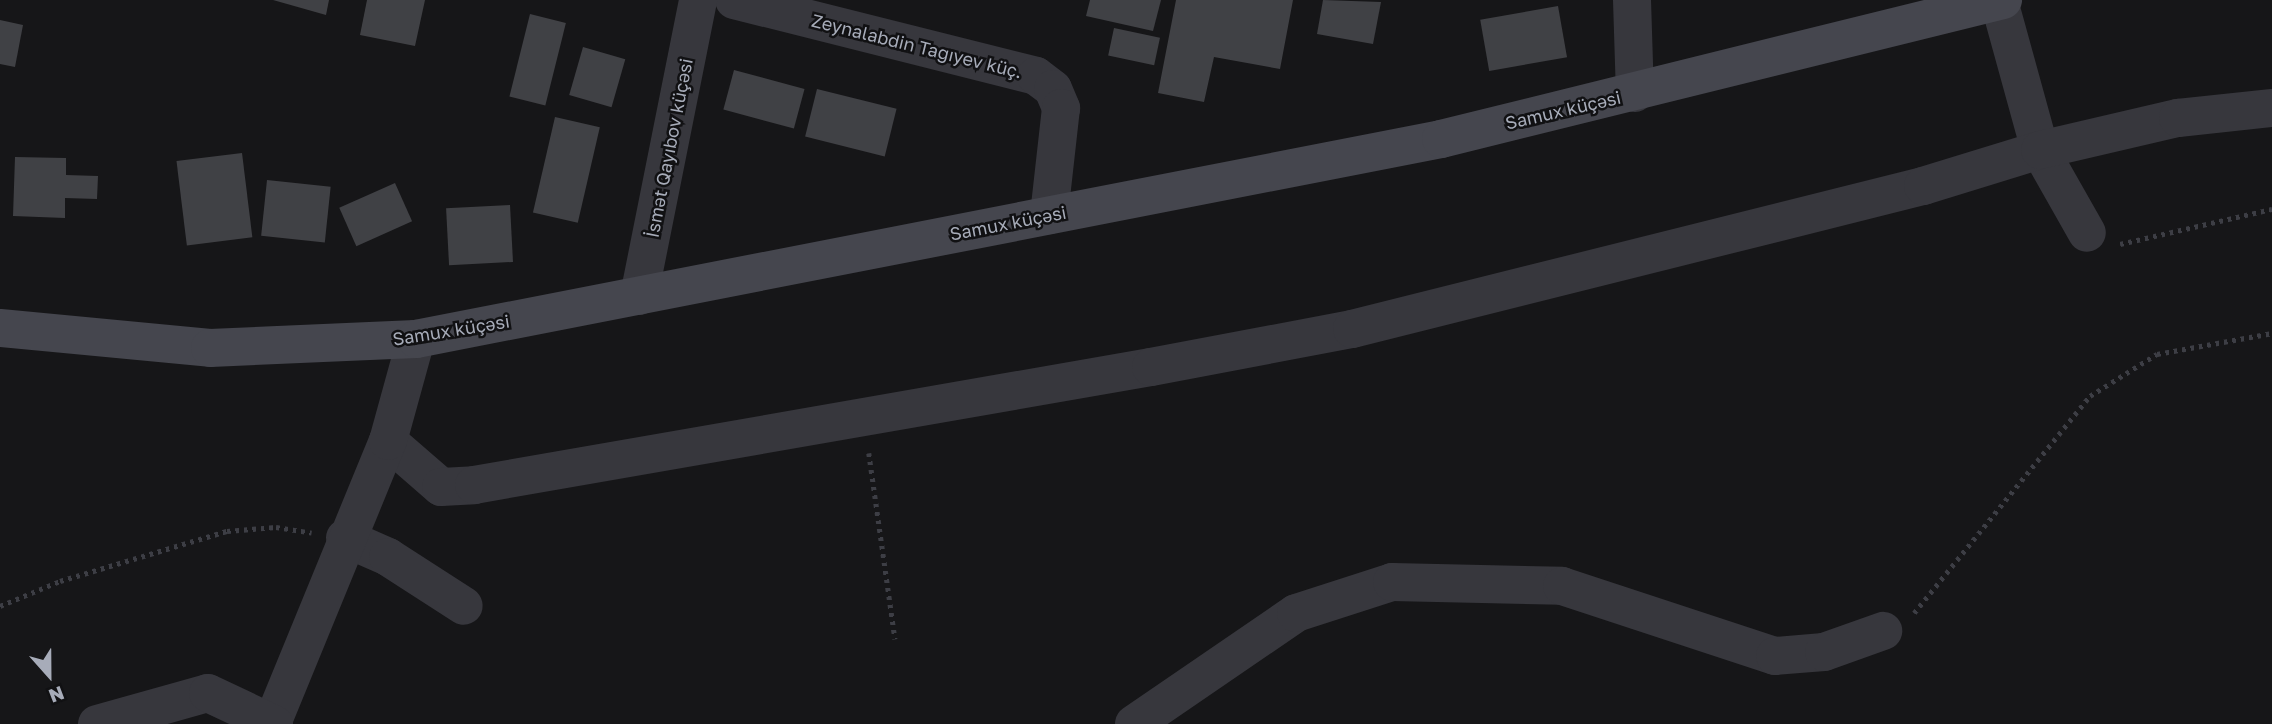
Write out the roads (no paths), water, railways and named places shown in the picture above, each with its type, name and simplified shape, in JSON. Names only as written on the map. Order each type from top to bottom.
[{"type":"main road","name":"Samux küçəsi","points":[[0,328],[210,348],[416,339],[1428,142],[1635,93],[2001,0]]},
{"type":"street","name":"İsmət Qayıbov küçəsi","points":[[639,296],[698,0]]},
{"type":"street","name":"Zeynalabdin Tağıyev küç.","points":[[734,0],[1036,76],[1053,89],[1061,108],[1049,215]]},
{"type":"street","points":[[1632,0],[1635,93]]},
{"type":"street","points":[[2001,0],[2040,150],[2087,233]]},
{"type":"street","points":[[388,441],[441,487],[864,417],[1352,329],[1923,186],[2040,150],[2178,118],[2272,108]]},
{"type":"street","points":[[97,724],[208,693],[274,723],[345,538],[388,441],[416,339]]},
{"type":"street","points":[[345,538],[388,557],[464,607]]},
{"type":"street","points":[[1134,724],[1296,613],[1392,583],[1562,586],[1775,656],[1824,652],[1883,631]]}]
